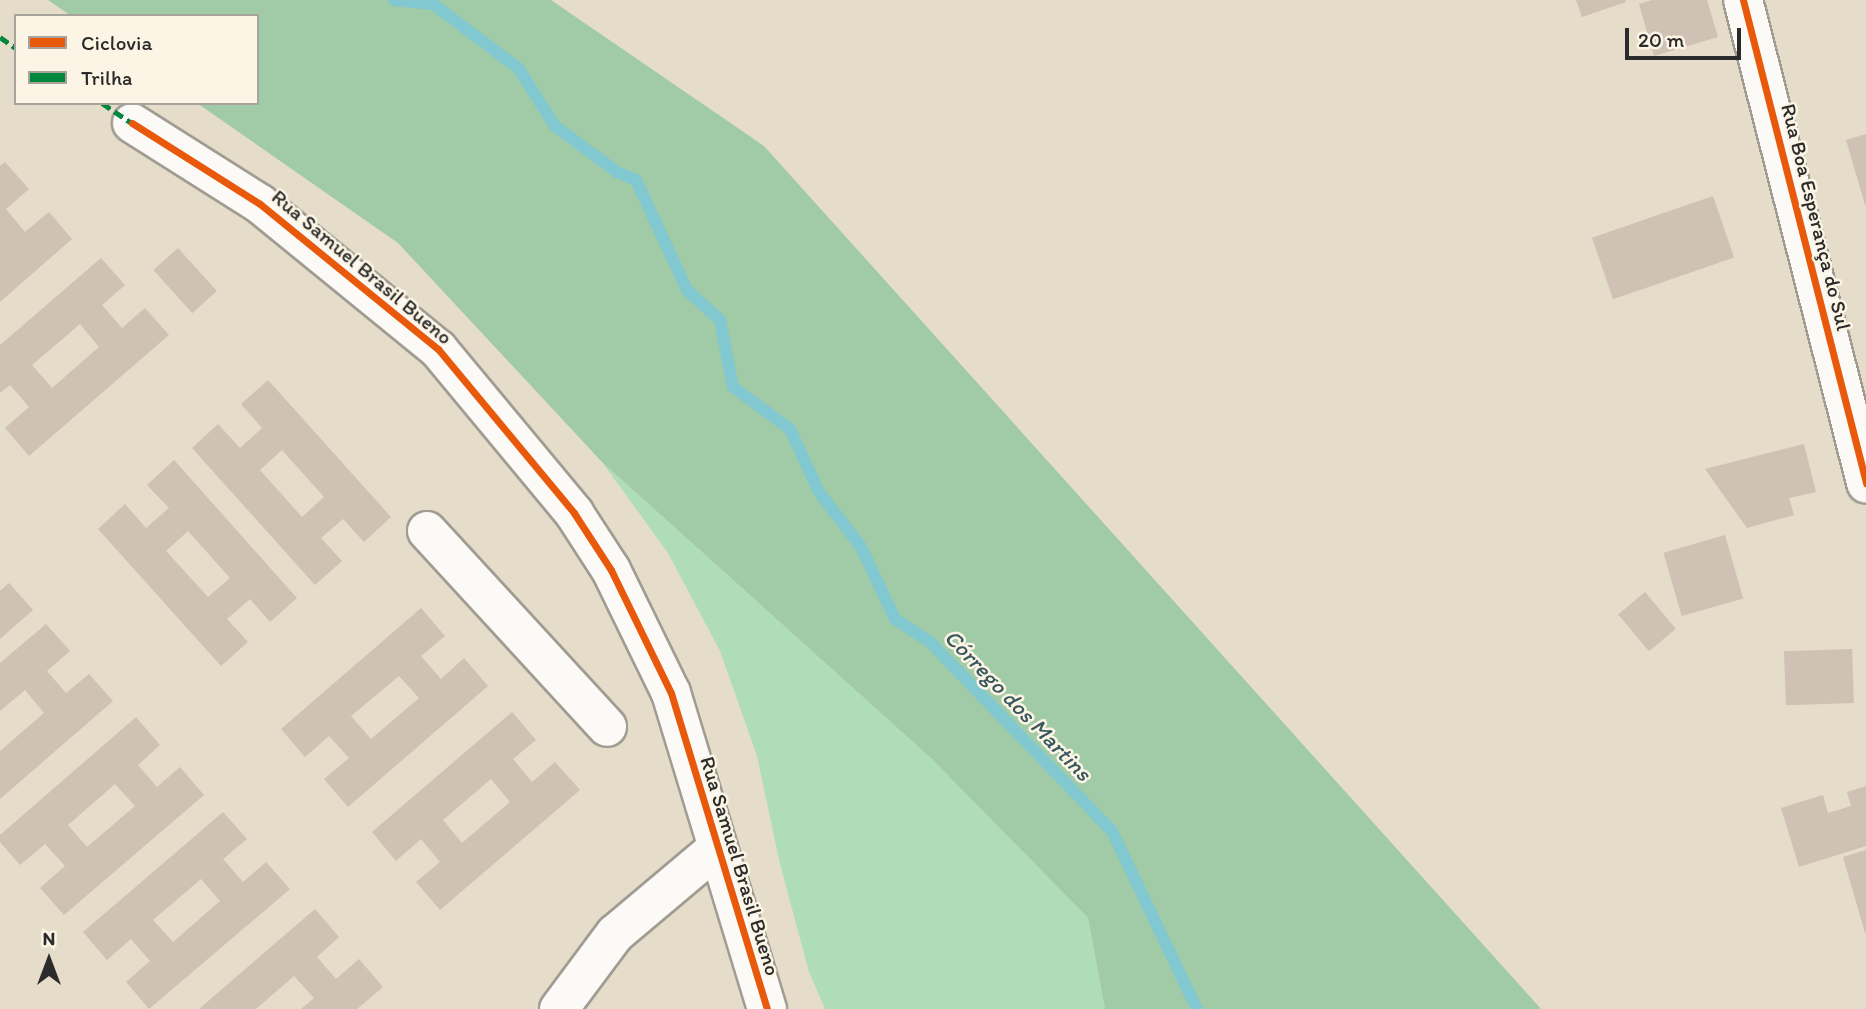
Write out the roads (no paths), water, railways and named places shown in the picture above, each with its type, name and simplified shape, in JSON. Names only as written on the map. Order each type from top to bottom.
[{"type":"street","name":"Rua Boa Esperança do Sul","points":[[1743,0],[1866,484]]},
{"type":"street","name":"Rua Samuel Brasil Bueno","points":[[132,123],[260,204],[438,349],[574,513],[611,570],[671,694],[716,849],[767,1009]]},
{"type":"street","points":[[427,531],[607,727]]},
{"type":"street","points":[[559,1009],[615,934],[716,849]]},
{"type":"waterway","name":"Córrego dos Martins","points":[[394,0],[433,4],[518,68],[555,126],[617,172],[636,180],[687,290],[720,320],[733,387],[790,429],[819,492],[861,547],[895,619],[930,642],[1112,831],[1197,1009]]}]
